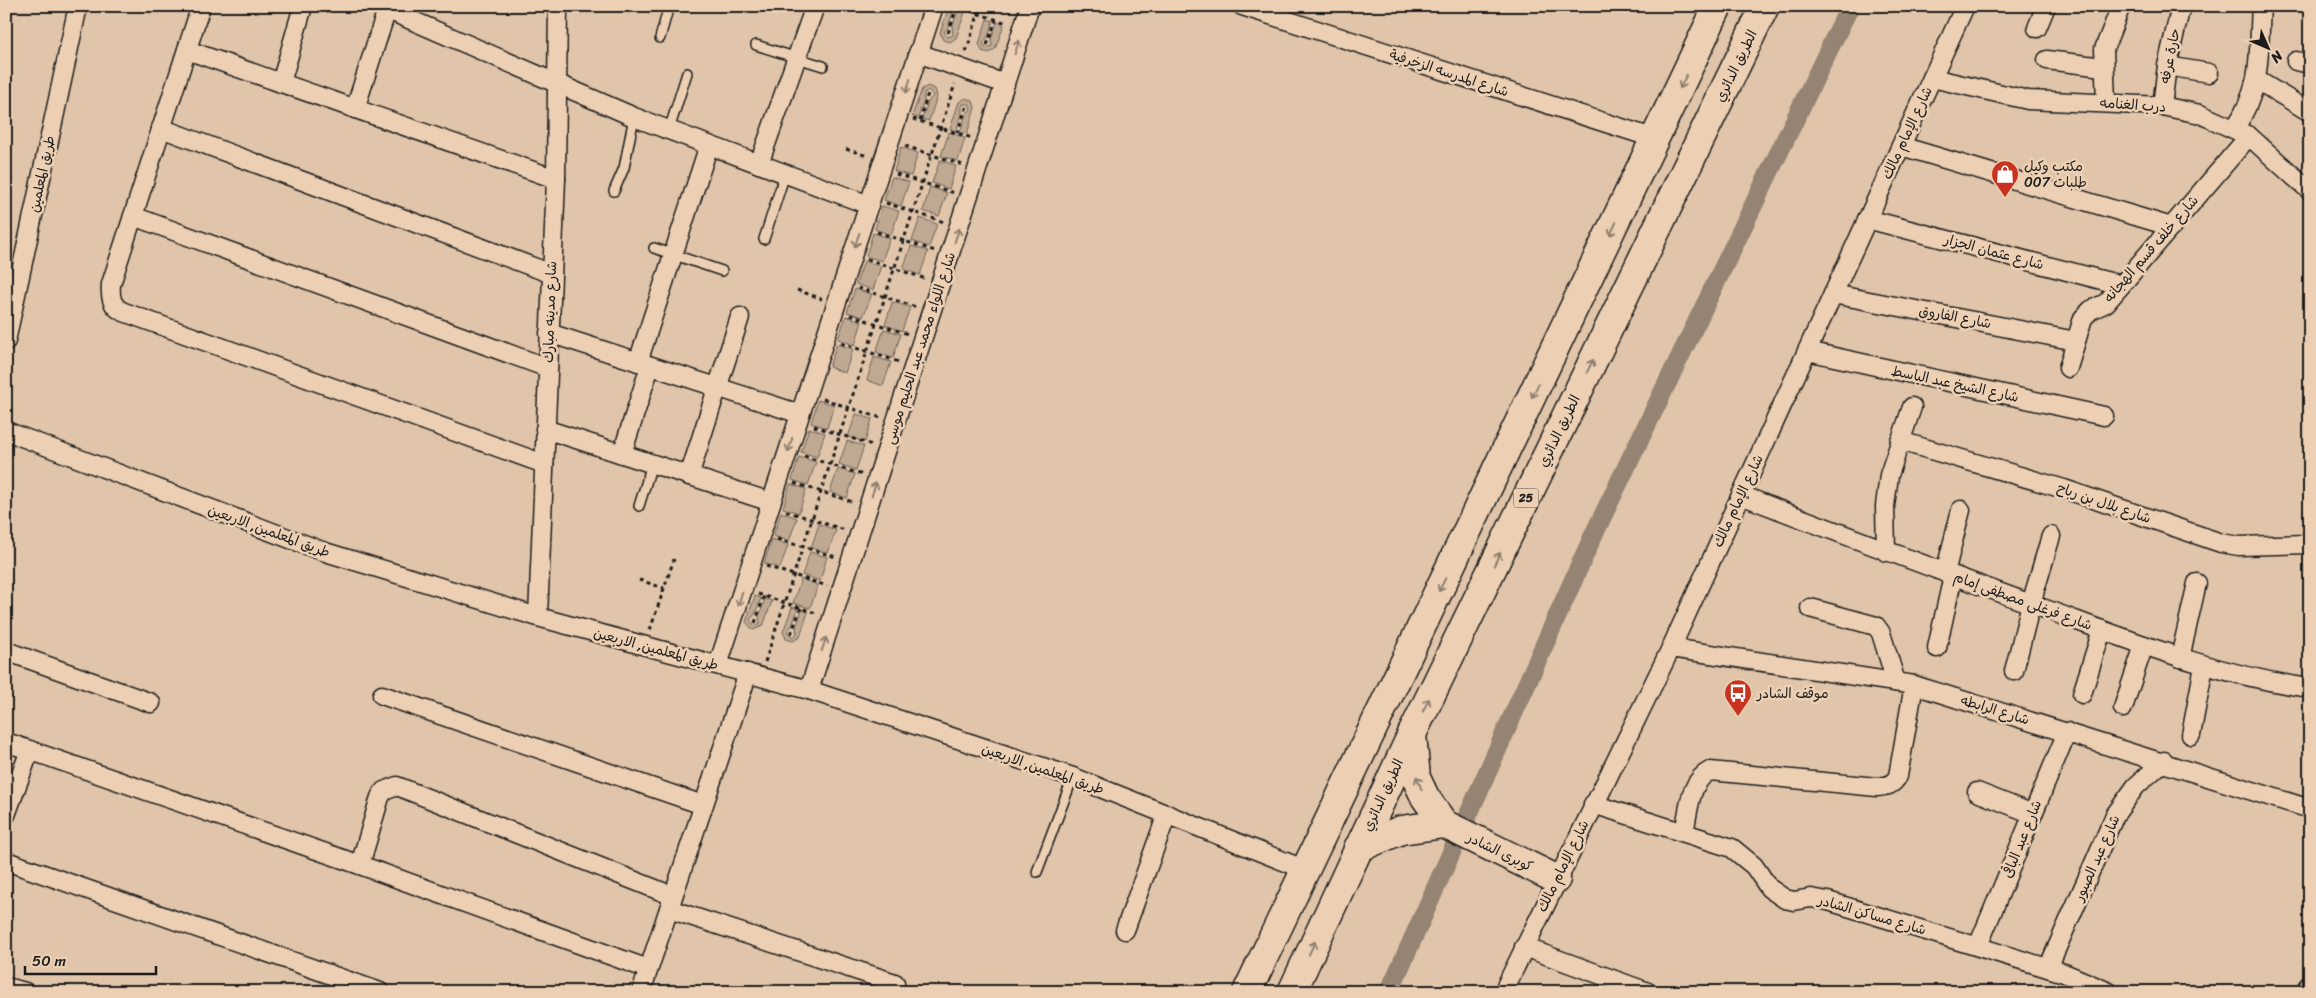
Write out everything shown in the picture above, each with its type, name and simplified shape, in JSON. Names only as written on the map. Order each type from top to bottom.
[{"type":"highway","points":[[1248,992],[1718,6]]},
{"type":"highway","name":"الطريق الدائري","points":[[1292,992],[1412,734],[1765,6]]},
{"type":"highway","points":[[1695,56],[1702,51],[1719,51],[1726,55],[1734,70]]},
{"type":"highway","name":"كوبرى الشادر","points":[[1412,734],[1416,778],[1425,797],[1444,824],[1556,880]]},
{"type":"highway","points":[[1358,848],[1401,830],[1444,824]]},
{"type":"street","name":"طريق المعلمين","points":[[6,341],[78,6]]},
{"type":"street","points":[[201,6],[111,284],[112,301],[120,310],[544,464]]},
{"type":"street","points":[[281,83],[303,6]]},
{"type":"street","name":"شارع مدينه مبارك","points":[[538,617],[556,179],[558,6]]},
{"type":"street","points":[[760,164],[815,6]]},
{"type":"street","points":[[718,665],[934,6]]},
{"type":"street","name":"شارع اللواء محمد عبد الحليم موسى","points":[[810,690],[1030,6]]},
{"type":"street","name":"شارع المدرسه الزخرفية","points":[[1242,6],[1656,139]]},
{"type":"street","name":"شارع الإمام مالك","points":[[1503,992],[1556,880],[1671,648],[1965,6]]},
{"type":"street","points":[[2037,28],[2046,6]]},
{"type":"street","points":[[2106,103],[2103,67],[2104,50],[2121,6]]},
{"type":"street","name":"حارة عرفه","points":[[2162,106],[2167,66],[2181,6]]},
{"type":"street","name":"شارع خلف قسم الهجانه","points":[[2068,368],[2081,323],[2087,313],[2106,303],[2172,227],[2242,132],[2257,80],[2260,6]]},
{"type":"street","points":[[356,109],[385,7],[634,117],[785,174],[870,202]]},
{"type":"street","points":[[187,50],[556,179]]},
{"type":"street","points":[[918,53],[1005,84]]},
{"type":"street","points":[[2047,60],[2103,67]]},
{"type":"street","points":[[2167,66],[2209,73]]},
{"type":"street","name":"درب الغنامه","points":[[1932,78],[2028,100],[2162,106],[2200,114],[2242,132],[2310,191]]},
{"type":"street","points":[[2257,80],[2308,111]]},
{"type":"street","points":[[161,128],[552,274]]},
{"type":"street","points":[[622,454],[673,255],[709,145]]},
{"type":"street","points":[[1901,146],[2172,227]]},
{"type":"street","points":[[133,216],[548,368]]},
{"type":"street","name":"شارع عثمان الجزار","points":[[1868,220],[2121,285]]},
{"type":"street","name":"شارع الفاروق","points":[[1833,294],[2076,341]]},
{"type":"street","points":[[689,476],[740,317]]},
{"type":"street","points":[[549,333],[717,387],[799,418]]},
{"type":"street","name":"شارع الشيخ عبد الباسط","points":[[1807,351],[2104,416]]},
{"type":"street","points":[[1886,552],[1886,490],[1912,407]]},
{"type":"street","points":[[545,429],[771,504]]},
{"type":"street","name":"طريق المعلمين, الاربعين","points":[[6,431],[322,551],[538,617],[810,690],[1073,778],[1306,870]]},
{"type":"street","name":"شارع بلال بن رباح","points":[[1900,441],[2064,490],[2221,543],[2239,546],[2310,544]]},
{"type":"street","name":"شارع فرغلى مصطفى إمام","points":[[1741,495],[1886,552],[2180,658],[2204,666],[2263,680],[2310,688]]},
{"type":"street","points":[[1937,648],[1961,510]]},
{"type":"street","points":[[2014,671],[2051,536]]},
{"type":"street","points":[[2180,658],[2197,583]]},
{"type":"street","points":[[1684,832],[1694,786],[1700,776],[1710,771],[1878,787],[1888,786],[1898,776],[1905,683],[1881,633],[1876,626],[1810,608]]},
{"type":"street","points":[[2082,694],[2102,630]]},
{"type":"street","points":[[2123,708],[2144,645]]},
{"type":"street","name":"شارع الرابطه","points":[[1671,648],[1905,683],[2164,762],[2310,809]]},
{"type":"street","points":[[6,651],[151,702]]},
{"type":"street","points":[[2191,735],[2204,666]]},
{"type":"street","points":[[641,992],[703,805],[754,675]]},
{"type":"street","points":[[382,695],[703,805]]},
{"type":"street","name":"شارع عبد الباقى","points":[[1978,946],[2067,732]]},
{"type":"street","points":[[6,742],[360,865],[648,969]]},
{"type":"street","points":[[6,815],[30,750]]},
{"type":"street","name":"شارع عبد الصبور","points":[[2048,968],[2115,815],[2136,786],[2164,762]]},
{"type":"street","points":[[360,865],[380,797],[390,788],[397,786],[671,902],[895,983]]},
{"type":"street","points":[[1977,792],[2033,814]]},
{"type":"street","name":"شارع مساكن الشادر","points":[[1594,804],[1723,844],[1740,853],[1754,866],[1770,888],[1785,899],[1811,898],[1828,901],[2048,968],[2084,980],[2110,992]]},
{"type":"street","points":[[1125,930],[1167,814]]},
{"type":"street","points":[[6,861],[380,992]]},
{"type":"street","points":[[1524,947],[1648,992]]},
{"type":"street","points":[[6,987],[24,992]]},
{"type":"street","points":[[2308,992],[2310,987]]},
{"type":"lane","points":[[660,38],[669,6]]},
{"type":"lane","points":[[756,45],[823,66]]},
{"type":"lane","points":[[669,130],[687,73]]},
{"type":"lane","points":[[614,191],[624,168],[634,117]]},
{"type":"lane","points":[[764,239],[785,174]]},
{"type":"lane","points":[[654,248],[722,271]]},
{"type":"lane","points":[[639,506],[652,464]]},
{"type":"lane","points":[[1037,872],[1073,778]]},
{"type":"path","points":[[754,675],[785,603],[981,6]]},
{"type":"path","points":[[948,33],[956,7],[1023,29]]},
{"type":"path","points":[[987,45],[996,20]]},
{"type":"path","points":[[920,121],[928,93]]},
{"type":"path","points":[[957,133],[966,106]]},
{"type":"path","points":[[898,114],[986,143]]},
{"type":"path","points":[[890,141],[978,170]]},
{"type":"path","points":[[846,148],[923,183],[968,198]]},
{"type":"path","points":[[870,202],[913,212],[959,228]]},
{"type":"path","points":[[862,227],[950,256]]},
{"type":"path","points":[[853,254],[941,284]]},
{"type":"path","points":[[843,283],[932,312]]},
{"type":"path","points":[[797,290],[876,324],[923,339]]},
{"type":"path","points":[[825,338],[914,367]]},
{"type":"path","points":[[807,394],[896,423]]},
{"type":"path","points":[[799,418],[840,435],[887,450]]},
{"type":"path","points":[[788,450],[877,480]]},
{"type":"path","points":[[780,478],[869,507]]},
{"type":"path","points":[[771,504],[812,520],[860,535]]},
{"type":"path","points":[[761,534],[851,562]]},
{"type":"path","points":[[644,646],[674,559]]},
{"type":"path","points":[[752,561],[842,590]]},
{"type":"path","points":[[639,580],[664,588]]},
{"type":"path","points":[[743,589],[832,619]]},
{"type":"path","points":[[755,623],[764,596]]},
{"type":"path","points":[[792,634],[801,608]]},
{"type":"shaded area","points":[[949,7],[954,9],[948,27],[944,32],[948,37],[953,35],[952,27],[958,10],[965,12],[956,38],[950,42],[943,40],[940,33]]},
{"type":"shaded area","points":[[987,19],[993,21],[988,37],[983,43],[985,48],[992,46],[991,39],[997,22],[1004,25],[995,49],[989,53],[982,51],[979,44]]},
{"type":"shaded area","points":[[928,86],[935,89],[937,96],[929,121],[922,119],[928,102],[933,96],[929,90],[924,93],[924,101],[918,118],[912,116],[922,89]]},
{"type":"shaded area","points":[[966,98],[973,101],[975,108],[967,134],[960,132],[966,114],[971,109],[969,103],[962,105],[962,114],[956,131],[950,129],[959,102]]},
{"type":"shaded area","points":[[949,132],[965,138],[958,161],[941,156]]},
{"type":"shaded area","points":[[901,147],[918,153],[911,176],[894,171]]},
{"type":"shaded area","points":[[940,160],[956,166],[949,189],[932,183]]},
{"type":"shaded area","points":[[892,177],[909,182],[901,206],[884,200]]},
{"type":"shaded area","points":[[930,187],[947,193],[939,216],[923,211]]},
{"type":"shaded area","points":[[882,206],[899,211],[891,235],[875,229]]},
{"type":"shaded area","points":[[920,218],[937,224],[929,247],[912,241]]},
{"type":"shaded area","points":[[873,233],[890,238],[882,261],[866,256]]},
{"type":"shaded area","points":[[911,246],[928,251],[920,275],[903,269]]},
{"type":"shaded area","points":[[864,261],[881,266],[873,290],[856,284]]},
{"type":"shaded area","points":[[855,289],[872,294],[863,317],[847,312]]},
{"type":"shaded area","points":[[892,302],[910,307],[902,331],[885,325]]},
{"type":"shaded area","points":[[846,316],[862,321],[855,345],[838,339]]},
{"type":"shaded area","points":[[884,329],[901,334],[893,358],[876,352]]},
{"type":"shaded area","points":[[837,344],[853,349],[845,373],[829,367]]},
{"type":"shaded area","points":[[874,357],[891,362],[883,386],[867,380]]},
{"type":"shaded area","points":[[818,400],[834,405],[827,428],[811,423]]},
{"type":"shaded area","points":[[856,414],[872,419],[865,442],[848,437]]},
{"type":"shaded area","points":[[809,428],[825,433],[817,457],[801,452]]},
{"type":"shaded area","points":[[847,441],[864,446],[856,470],[839,464]]},
{"type":"shaded area","points":[[799,457],[816,462],[808,485],[792,480]]},
{"type":"shaded area","points":[[838,469],[855,474],[847,498],[830,492]]},
{"type":"shaded area","points":[[790,484],[806,489],[799,513],[783,508]]},
{"type":"shaded area","points":[[781,512],[797,518],[789,541],[773,536]]},
{"type":"shaded area","points":[[819,524],[836,530],[828,553],[811,548]]},
{"type":"shaded area","points":[[772,539],[788,545],[780,568],[764,563]]},
{"type":"shaded area","points":[[810,552],[827,557],[820,581],[802,575]]},
{"type":"shaded area","points":[[801,579],[818,585],[810,608],[793,603]]},
{"type":"shaded area","points":[[755,596],[761,598],[755,614],[750,620],[755,626],[760,623],[759,617],[765,599],[772,601],[763,626],[753,630],[746,622]]},
{"type":"shaded area","points":[[792,607],[798,609],[792,626],[787,631],[792,637],[797,634],[796,627],[802,610],[808,612],[800,637],[793,641],[786,639],[783,632]]},
{"type":"waterway","points":[[1389,992],[1593,536],[1850,6]]},
{"type":"place","name":"مكتب وكيل طلبات 007","points":[[2005,198]]},
{"type":"place","name":"موقف الشادر","points":[[1738,717]]}]
